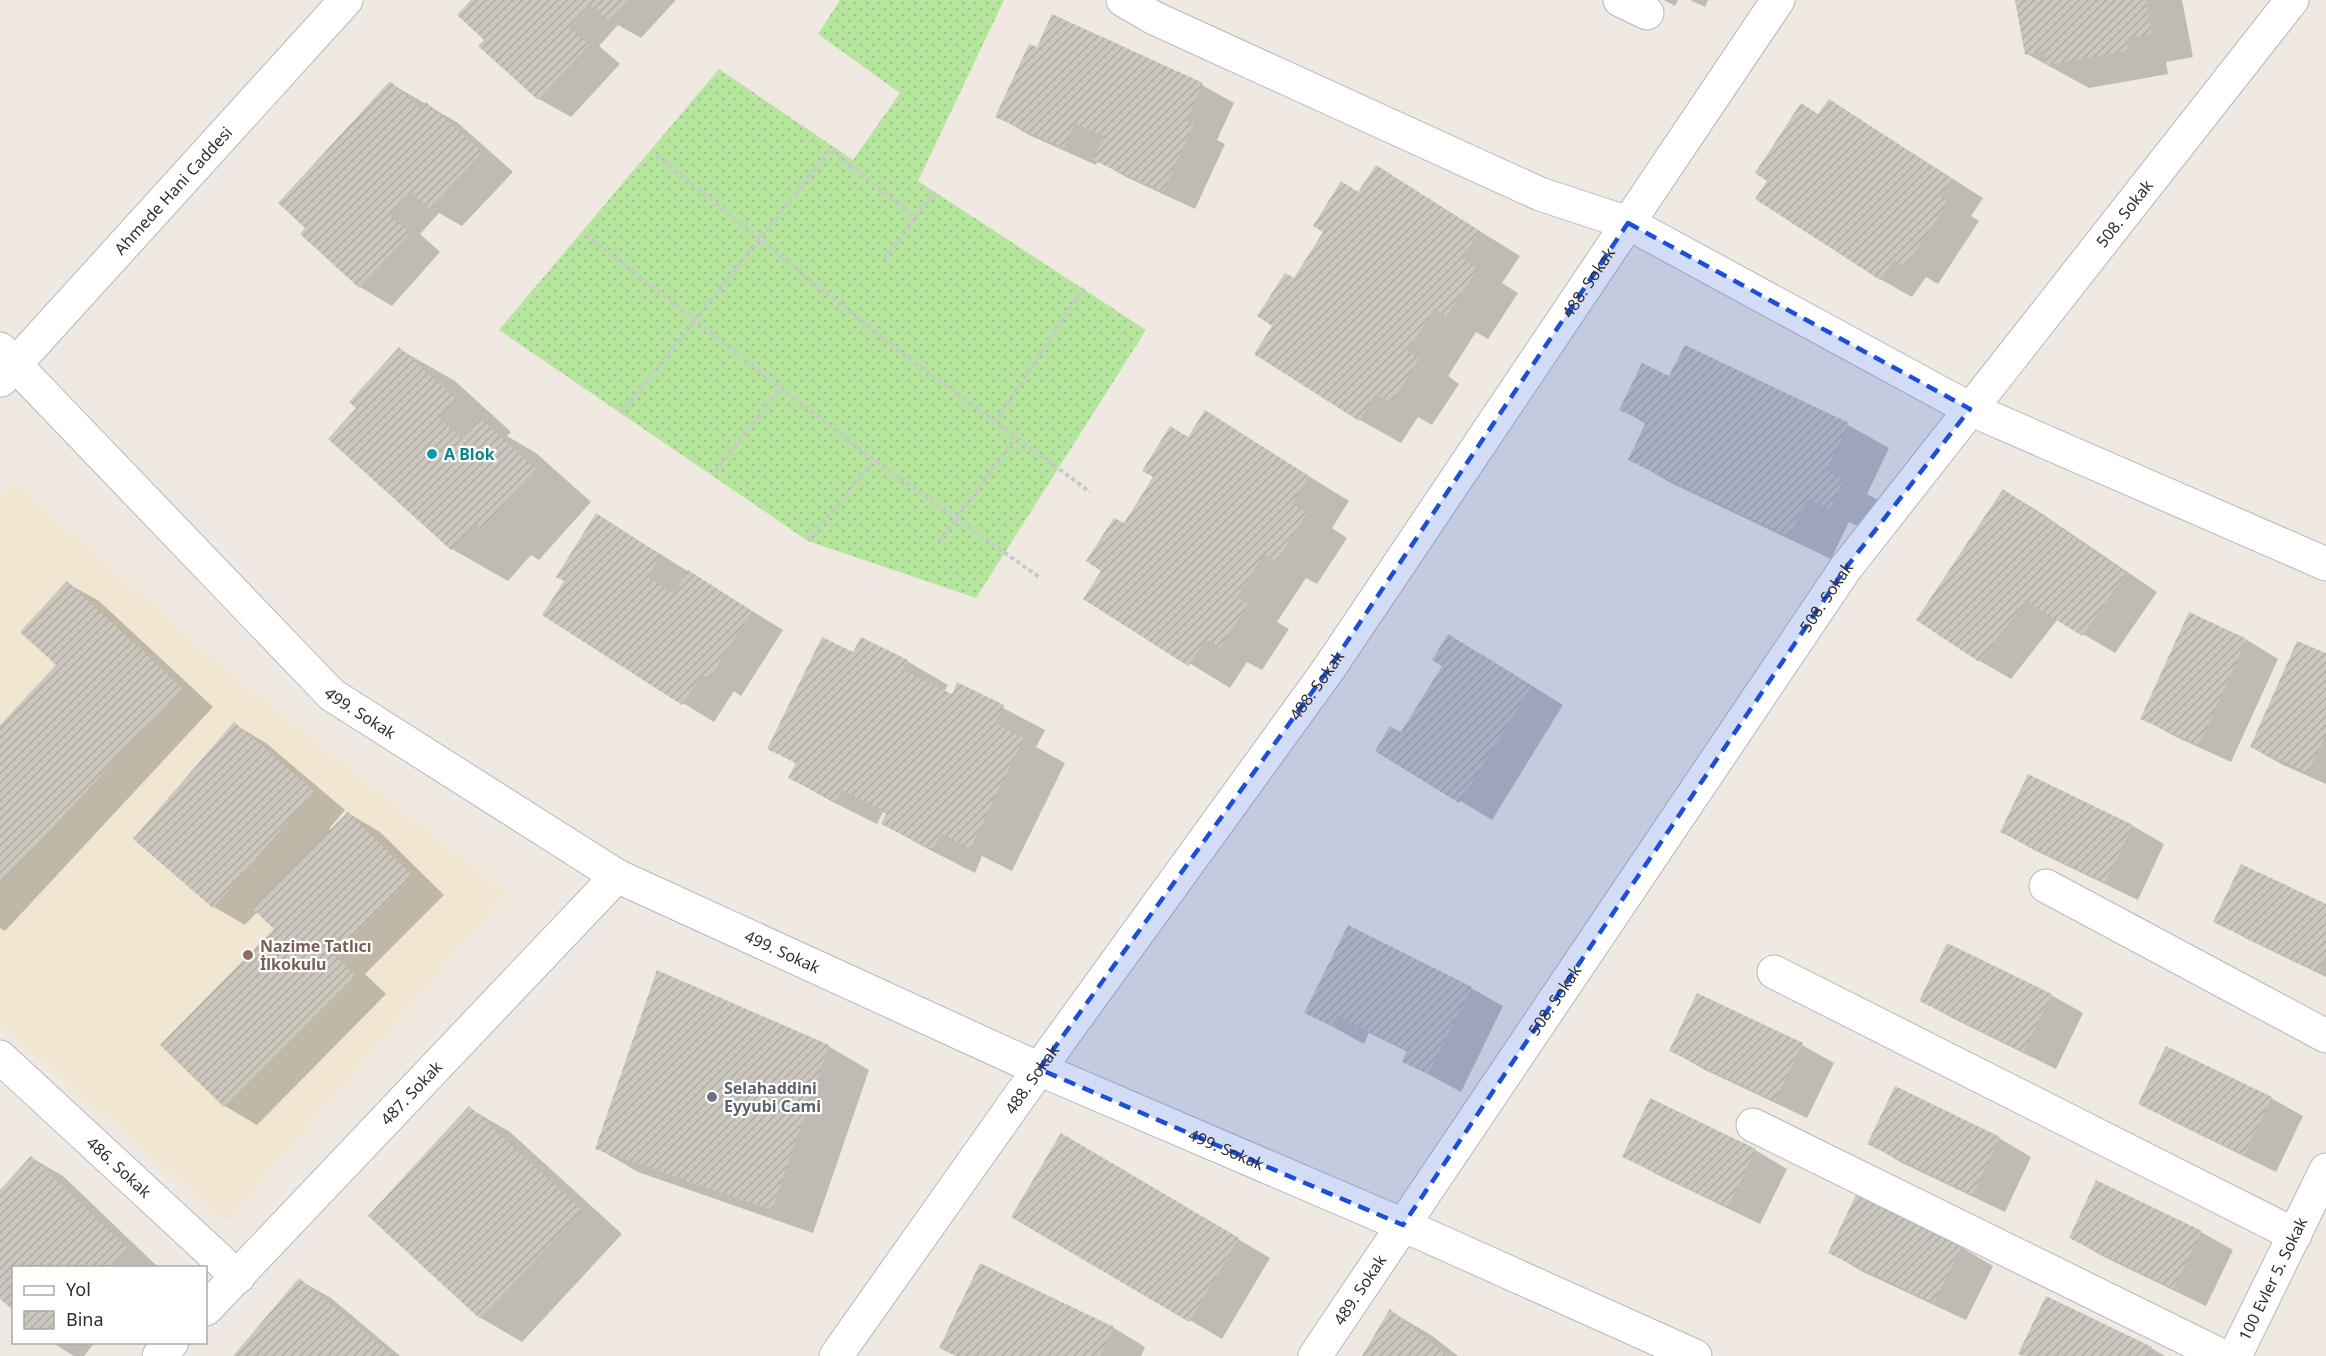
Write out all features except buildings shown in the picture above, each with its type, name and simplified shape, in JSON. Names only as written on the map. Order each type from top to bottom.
[{"type":"street","name":"Ahmede Hani Caddesi","points":[[5,365],[346,0]]},
{"type":"street","points":[[1124,0],[1154,18],[1540,194],[1628,223],[1970,409],[2326,564]]},
{"type":"street","name":"488. Sokak","points":[[836,1356],[1039,1069],[1328,670],[1778,0]]},
{"type":"street","name":"508. Sokak","points":[[1403,1225],[1845,569],[2292,0]]},
{"type":"street","name":"499. Sokak","points":[[5,365],[332,695],[617,876],[1039,1069],[1403,1225],[1695,1356]]},
{"type":"street","name":"487. Sokak","points":[[207,1309],[617,876]]},
{"type":"street","points":[[2046,886],[2326,1036]]},
{"type":"street","points":[[1774,972],[2295,1234]]},
{"type":"street","name":"486. Sokak","points":[[0,1057],[238,1277]]},
{"type":"street","points":[[1753,1125],[2222,1356]]},
{"type":"street","name":"100 Evler 5. Sokak","points":[[2235,1356],[2326,1170]]},
{"type":"street","name":"489. Sokak","points":[[1315,1356],[1403,1225]]},
{"type":"street","points":[[159,1356],[170,1344]]},
{"type":"path","points":[[621,413],[830,150],[915,217]]},
{"type":"path","points":[[657,156],[890,344],[1090,492]]},
{"type":"path","points":[[884,259],[935,192]]},
{"type":"path","points":[[586,235],[874,460],[1039,577]]},
{"type":"path","points":[[995,423],[1083,288]]},
{"type":"path","points":[[715,471],[781,388]]},
{"type":"path","points":[[939,542],[1015,438]]},
{"type":"path","points":[[808,541],[874,460]]},
{"type":"highlighted area","points":[[1628,223],[1970,409],[1845,569],[1403,1225],[1039,1069],[1328,670]]},
{"type":"shaded area","name":"Nazime Tatlıcı İlkokulu","points":[[15,482],[235,677],[507,893],[227,1222],[0,1025],[0,499]]},
{"type":"green space","points":[[840,0],[1004,0],[918,181],[1146,330],[976,598],[808,541],[499,330],[719,69],[853,160],[900,93],[818,34]]},
{"type":"place","name":"A Blok","points":[[432,454]]},
{"type":"place","name":"Nazime Tatlıcı İlkokulu","points":[[248,955]]},
{"type":"place","name":"Selahaddini Eyyubi Cami","points":[[712,1097]]}]
